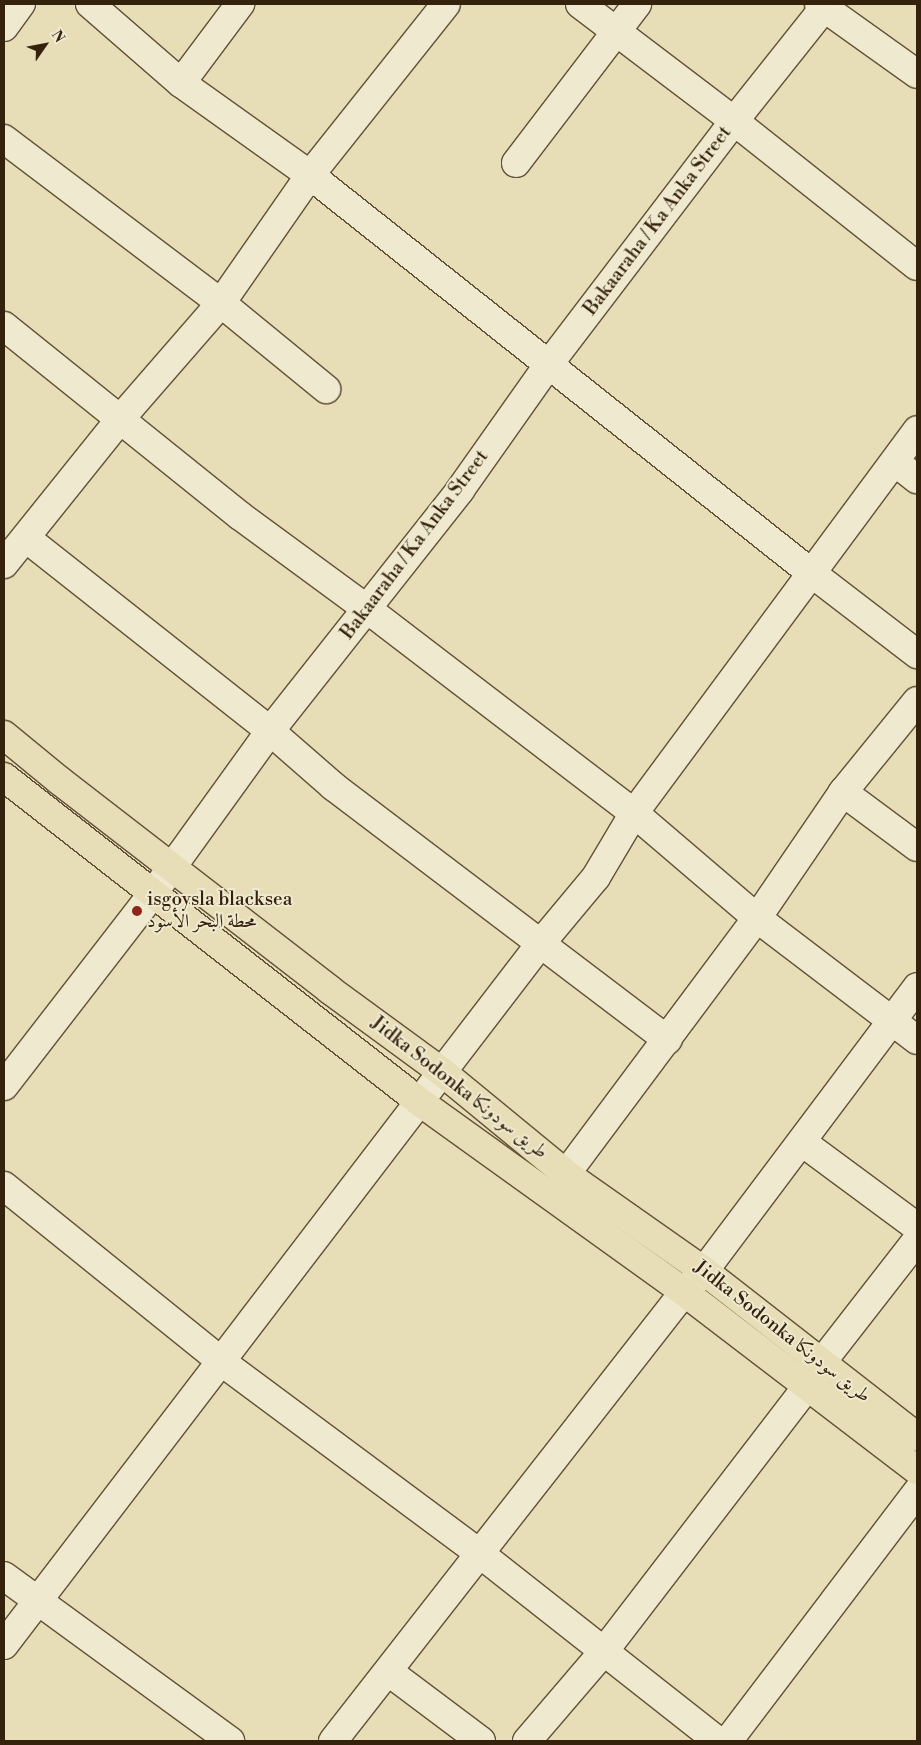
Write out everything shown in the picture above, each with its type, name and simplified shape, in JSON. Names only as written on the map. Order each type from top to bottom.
[{"type":"main road","name":"Jidka Sodonka طريق سودونكا","points":[[4,735],[60,781],[330,990],[442,1072],[566,1174],[704,1271],[917,1437]]},
{"type":"main road","name":"Jidka Sodonka طريق سودونكا","points":[[4,777],[154,892],[420,1102],[684,1292],[917,1470]]},
{"type":"street","points":[[4,27],[21,4]]},
{"type":"street","points":[[90,4],[181,83],[310,175],[810,572],[917,654]]},
{"type":"street","points":[[181,83],[240,4]]},
{"type":"street","points":[[4,564],[121,418],[221,303],[310,175],[446,4]]},
{"type":"street","points":[[580,4],[734,121],[917,266]]},
{"type":"street","points":[[516,163],[637,4]]},
{"type":"street","points":[[823,5],[917,74]]},
{"type":"street","name":"Bakaaraha / Ka Anka Street","points":[[4,1086],[154,892],[270,731],[460,490],[549,364],[823,5]]},
{"type":"street","points":[[4,139],[221,303],[326,389]]},
{"type":"street","points":[[4,326],[121,418],[239,515],[367,609],[634,813],[757,918],[917,1040]]},
{"type":"street","points":[[4,1645],[442,1072],[541,944],[596,877],[634,813],[810,572],[895,462],[917,430]]},
{"type":"street","points":[[895,462],[917,480]]},
{"type":"street","points":[[26,538],[270,731],[333,786],[668,1040]]},
{"type":"street","points":[[566,1174],[668,1040],[757,918],[843,792],[917,701]]},
{"type":"street","points":[[843,792],[917,848]]},
{"type":"street","points":[[333,1741],[389,1672],[479,1553],[684,1292],[704,1271],[917,986]]},
{"type":"street","points":[[802,1142],[917,1227]]},
{"type":"street","points":[[4,1186],[222,1362],[479,1553],[605,1650],[718,1741]]},
{"type":"street","points":[[822,1362],[917,1240]]},
{"type":"street","points":[[527,1741],[605,1650],[808,1385]]},
{"type":"street","points":[[728,1741],[917,1492]]},
{"type":"street","points":[[4,1576],[230,1741]]},
{"type":"street","points":[[389,1672],[480,1741]]},
{"type":"place","name":"isgoysla blacksea محطة البحر الأسود","points":[[137,911]]}]
